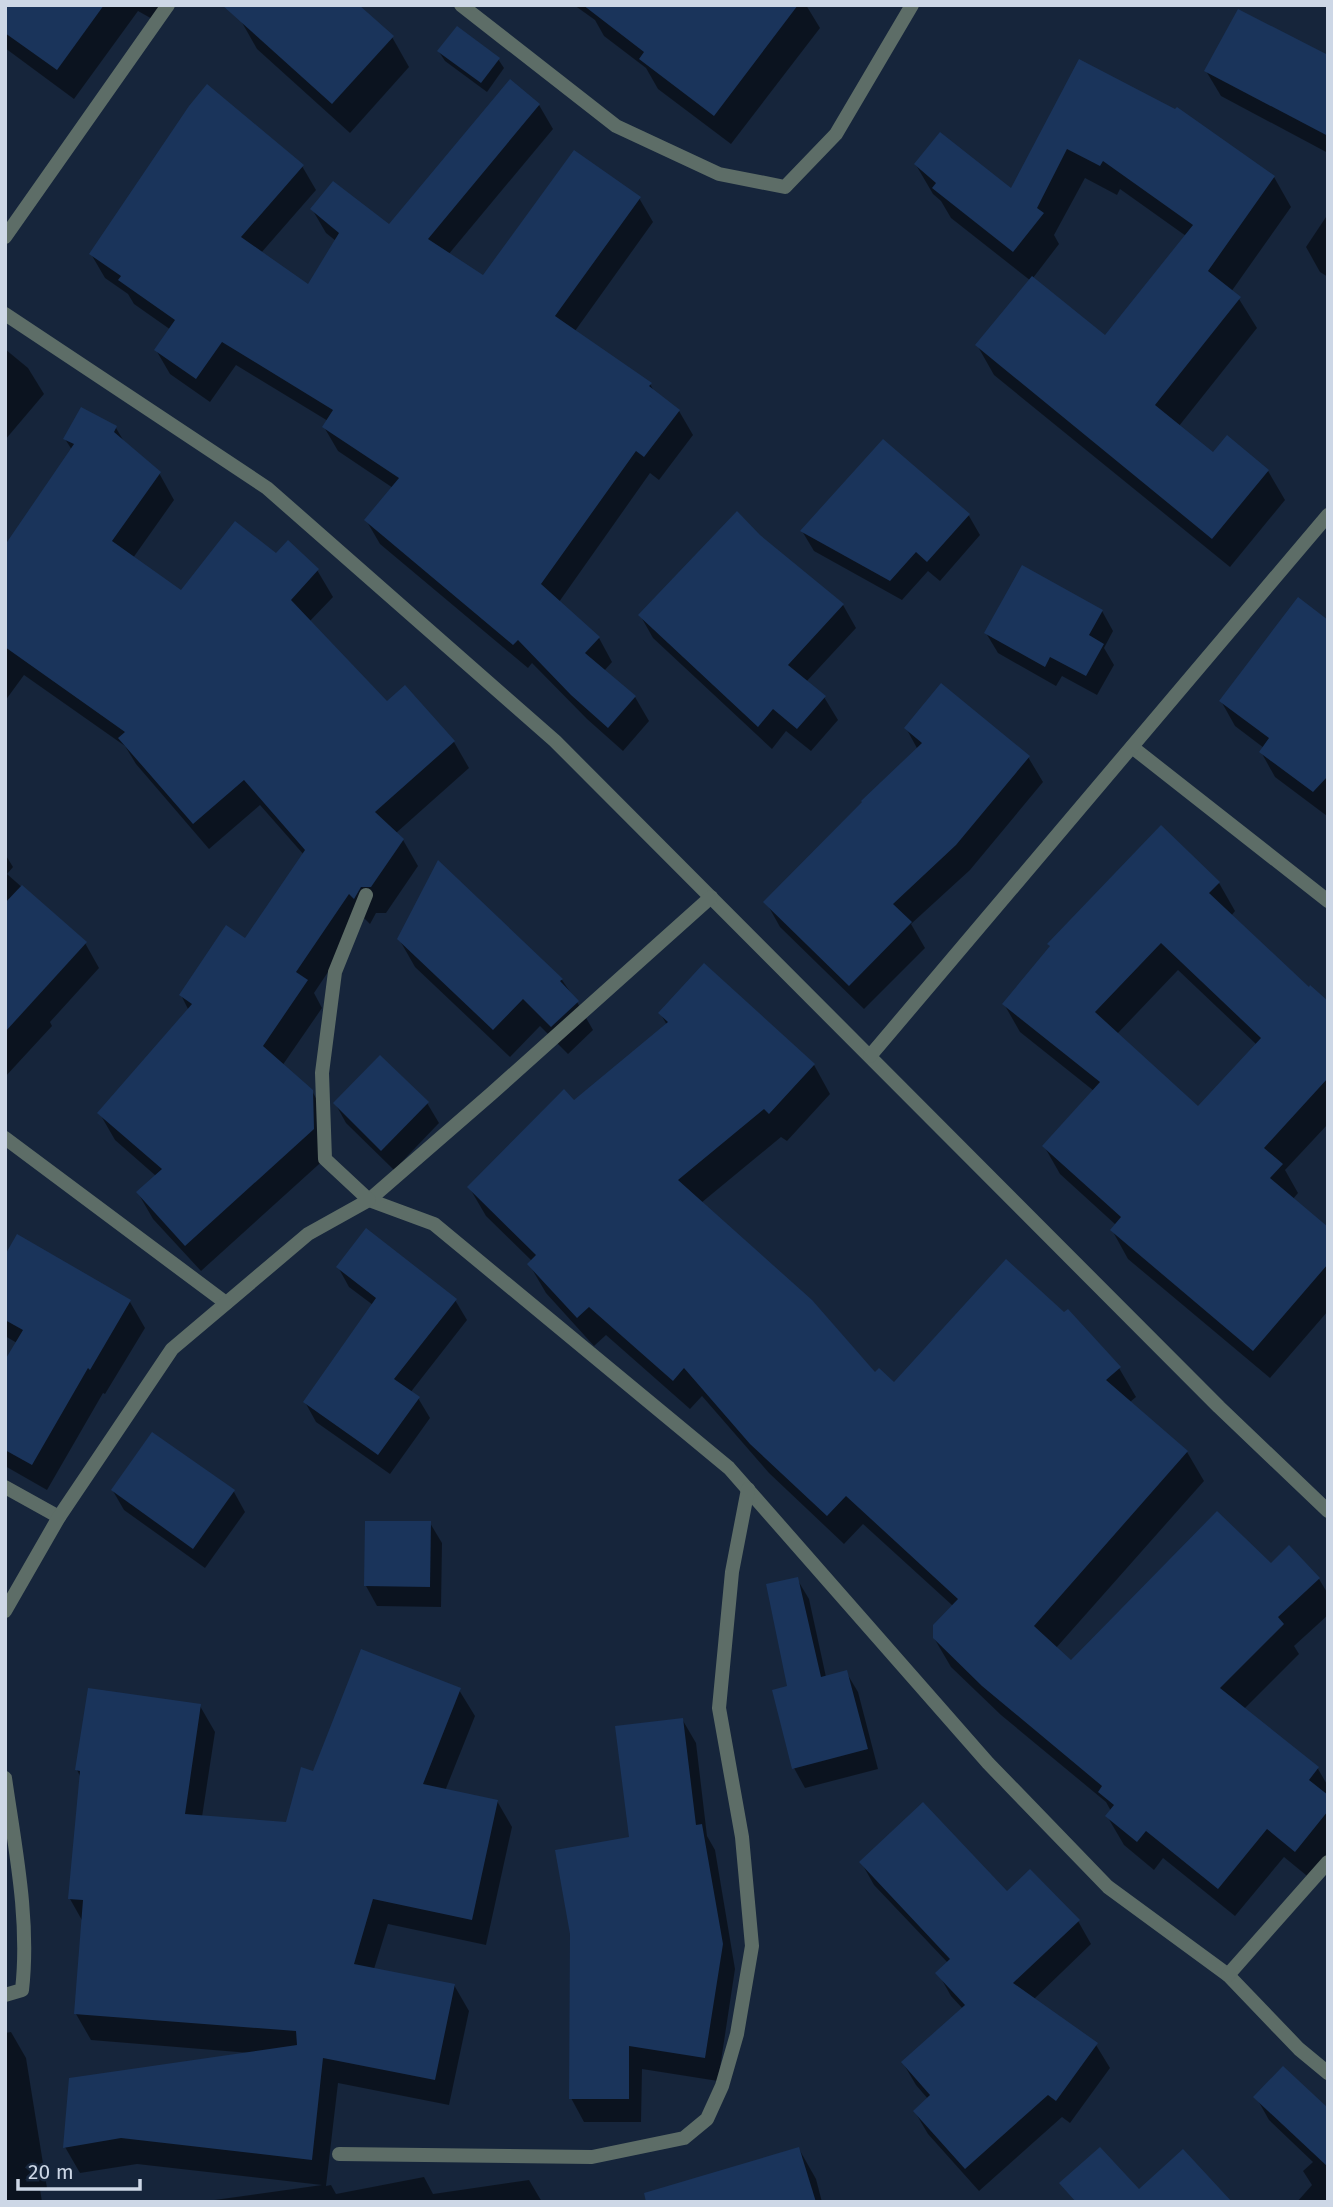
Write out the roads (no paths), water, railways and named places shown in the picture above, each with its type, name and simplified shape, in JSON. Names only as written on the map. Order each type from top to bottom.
[{"type":"street","points":[[5,237],[168,5]]},
{"type":"street","points":[[461,5],[616,125],[719,174],[785,187],[836,134],[912,5]]},
{"type":"street","points":[[5,314],[267,488],[555,741],[1210,1397],[1328,1511]]},
{"type":"street","points":[[870,1056],[1328,515]]},
{"type":"street","points":[[1132,747],[1328,901]]},
{"type":"street","points":[[366,895],[335,972],[322,1073],[325,1160],[369,1200],[434,1224],[729,1468],[988,1763],[1108,1887],[1228,1975],[1299,2049],[1328,2073]]},
{"type":"street","points":[[5,1611],[59,1517],[172,1349],[308,1234],[369,1200],[711,897]]},
{"type":"street","points":[[5,1138],[226,1303]]},
{"type":"street","points":[[5,1487],[59,1517]]},
{"type":"street","points":[[339,2154],[592,2157],[684,2138],[706,2119],[722,2086],[737,2035],[752,1946],[742,1837],[719,1708],[732,1572],[748,1489]]},
{"type":"street","points":[[5,1778],[22,1904],[26,1959],[22,1990],[5,1995]]},
{"type":"street","points":[[1228,1975],[1328,1862]]}]
